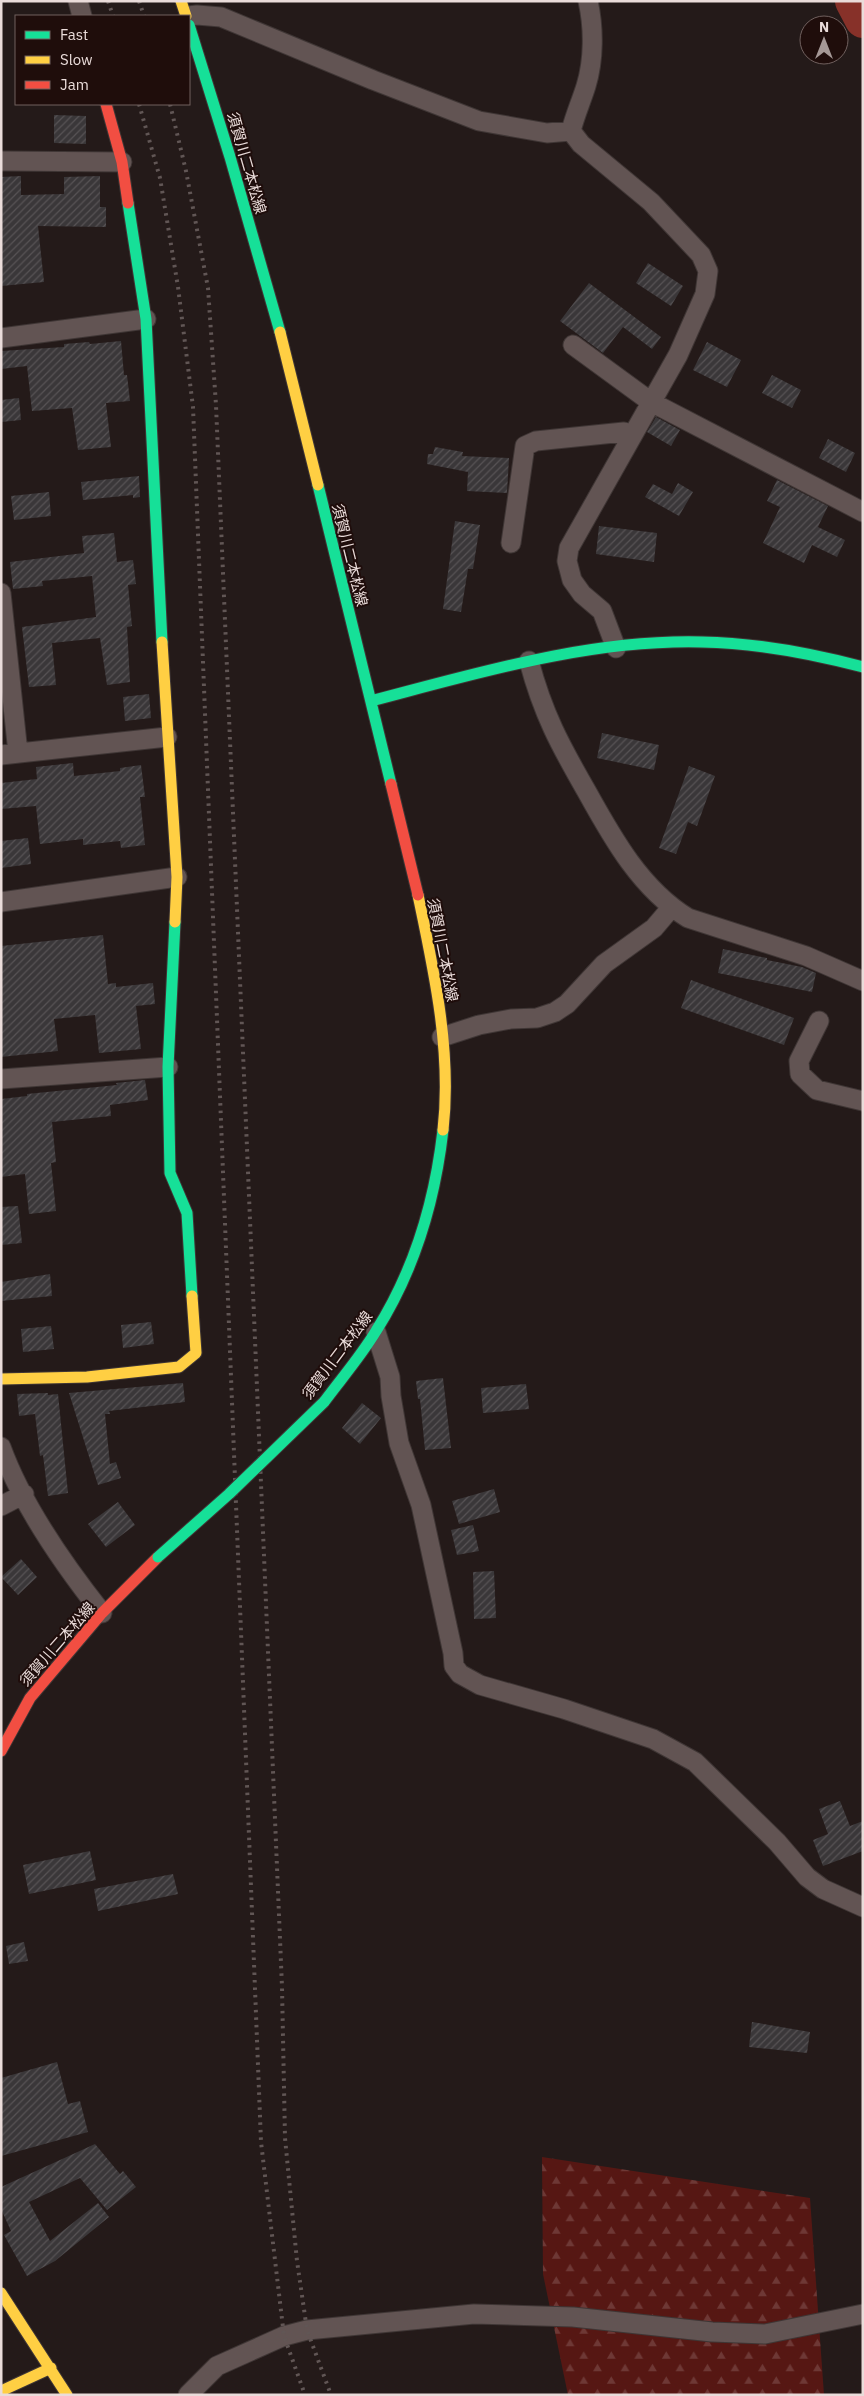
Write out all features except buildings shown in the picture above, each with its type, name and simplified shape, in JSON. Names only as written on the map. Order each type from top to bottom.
[{"type":"main road","points":[[181,1],[187,15]]},
{"type":"main road","name":"須賀川二本松線","points":[[1,1752],[30,1698],[102,1614],[158,1558],[229,1494],[324,1402],[376,1332],[395,1298],[425,1221],[438,1172],[446,1104],[436,980],[427,936],[286,354],[230,157],[190,27]]},
{"type":"main road","points":[[1,1379],[87,1377],[179,1367],[196,1352],[187,1213],[170,1173],[168,1066],[177,877],[167,737],[146,319],[122,162],[106,105]]},
{"type":"main road","points":[[371,701],[529,661],[616,648],[683,643],[746,644],[808,653],[863,667]]},
{"type":"main road","points":[[1,2293],[67,2395]]},
{"type":"main road","points":[[1,2391],[51,2368]]},
{"type":"street","points":[[78,1],[82,15]]},
{"type":"street","points":[[571,131],[586,85],[591,49],[592,25],[588,1]]},
{"type":"street","points":[[190,16],[221,17],[364,77],[479,121],[547,133],[571,131]]},
{"type":"street","points":[[571,131],[581,144],[651,202],[689,241],[705,261],[708,271],[705,294],[678,355],[569,548],[567,561],[572,580],[582,594],[602,611],[616,648]]},
{"type":"street","points":[[1,161],[122,162]]},
{"type":"street","points":[[1,338],[146,319]]},
{"type":"street","points":[[573,345],[651,402],[863,512]]},
{"type":"street","points":[[511,543],[525,446],[536,441],[624,432],[632,435]]},
{"type":"street","points":[[1,595],[10,754],[167,737]]},
{"type":"street","points":[[529,661],[546,716],[602,822],[633,866],[671,908],[688,918],[806,956],[863,981]]},
{"type":"street","points":[[1,902],[177,877]]},
{"type":"street","points":[[442,1037],[479,1025],[511,1019],[537,1018],[555,1012],[567,1004],[604,964],[654,928],[671,908]]},
{"type":"street","points":[[819,1021],[799,1060],[800,1074],[817,1090],[863,1101]]},
{"type":"street","points":[[1,1080],[168,1066]]},
{"type":"street","points":[[376,1332],[390,1376],[391,1396],[400,1443],[421,1505],[453,1653],[454,1666],[460,1674],[480,1686],[564,1710],[653,1740],[695,1762],[777,1842],[807,1877],[823,1889],[863,1907]]},
{"type":"street","points":[[1,1446],[24,1494],[61,1561],[102,1614]]},
{"type":"street","points":[[1,1506],[24,1494]]},
{"type":"street","points":[[188,2395],[217,2366],[284,2336],[307,2330],[474,2314],[573,2317],[712,2332],[765,2334],[863,2314]]},
{"type":"green space","points":[[542,2157],[810,2198],[824,2395],[568,2395],[543,2274]]},
{"type":"waterway","points":[[853,1],[863,20]]},
{"type":"railway","points":[[108,1],[113,15]]},
{"type":"railway","points":[[139,1],[144,15]]},
{"type":"railway","points":[[139,105],[160,178],[178,287],[193,407],[261,2142],[284,2336],[305,2395]]},
{"type":"railway","points":[[170,105],[186,171],[208,288],[216,405],[282,1987],[285,2138],[297,2261],[307,2330],[331,2395]]},
{"type":"traffic: fast","points":[[190,28],[230,157],[280,332]]},
{"type":"traffic: fast","points":[[128,203],[146,319],[162,642]]},
{"type":"traffic: fast","points":[[318,485],[391,784]]},
{"type":"traffic: fast","points":[[371,701],[535,660],[618,646],[660,643],[702,642],[763,647],[803,653],[863,667]]},
{"type":"traffic: fast","points":[[175,922],[168,1067],[170,1173],[187,1213],[192,1296]]},
{"type":"traffic: fast","points":[[324,1402],[370,1340],[389,1308],[412,1259],[428,1209],[443,1130]]},
{"type":"traffic: fast","points":[[158,1557],[229,1494],[324,1402]]},
{"type":"traffic: slow","points":[[181,1],[186,15]]},
{"type":"traffic: slow","points":[[280,332],[318,485]]},
{"type":"traffic: slow","points":[[162,642],[177,877],[175,922]]},
{"type":"traffic: slow","points":[[418,895],[440,1012],[445,1071],[443,1130]]},
{"type":"traffic: slow","points":[[1,1379],[87,1377],[179,1367],[196,1353],[192,1296]]},
{"type":"traffic: slow","points":[[1,2293],[67,2395]]},
{"type":"traffic: slow","points":[[1,2391],[51,2368]]},
{"type":"traffic: jam","points":[[106,105],[122,162],[128,203]]},
{"type":"traffic: jam","points":[[391,784],[418,895]]},
{"type":"traffic: jam","points":[[1,1751],[30,1698],[102,1613],[158,1557]]}]
